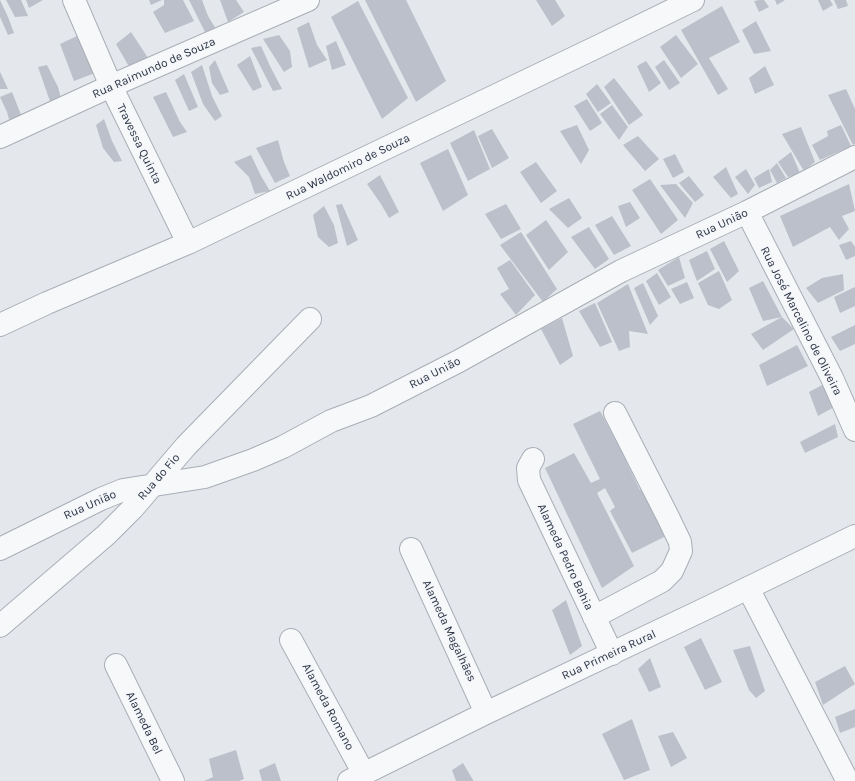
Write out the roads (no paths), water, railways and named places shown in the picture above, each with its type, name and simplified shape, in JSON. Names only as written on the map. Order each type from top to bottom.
[{"type":"street","name":"Travessa Quinta","points":[[74,0],[111,86],[188,243]]},
{"type":"street","name":"Rua Raimundo de Souza","points":[[0,137],[111,86],[308,0]]},
{"type":"street","name":"Rua Waldomiro de Souza","points":[[0,325],[47,303],[188,243],[692,0]]},
{"type":"street","name":"Rua União","points":[[0,549],[100,498],[124,490],[205,477],[253,460],[283,447],[331,421],[371,406],[453,364],[621,271],[747,212],[855,157]]},
{"type":"street","name":"Rua José Marcelino de Oliveira","points":[[747,212],[832,378],[855,430]]},
{"type":"street","name":"Rua do Fio","points":[[0,626],[106,535],[133,508],[186,446],[310,319]]},
{"type":"street","points":[[594,617],[662,581],[672,571],[681,551],[680,542],[615,413]]},
{"type":"street","name":"Alameda Pedro Bahia","points":[[533,459],[528,468],[529,480],[612,654]]},
{"type":"street","name":"Rua Primeira Rural","points":[[357,778],[486,713],[612,654],[855,536]]},
{"type":"street","name":"Alameda Magalhães","points":[[411,549],[486,713]]},
{"type":"street","points":[[748,588],[845,776]]},
{"type":"street","name":"Alameda Romano","points":[[291,640],[357,778]]},
{"type":"street","name":"Alameda Bel","points":[[116,665],[173,781]]}]
